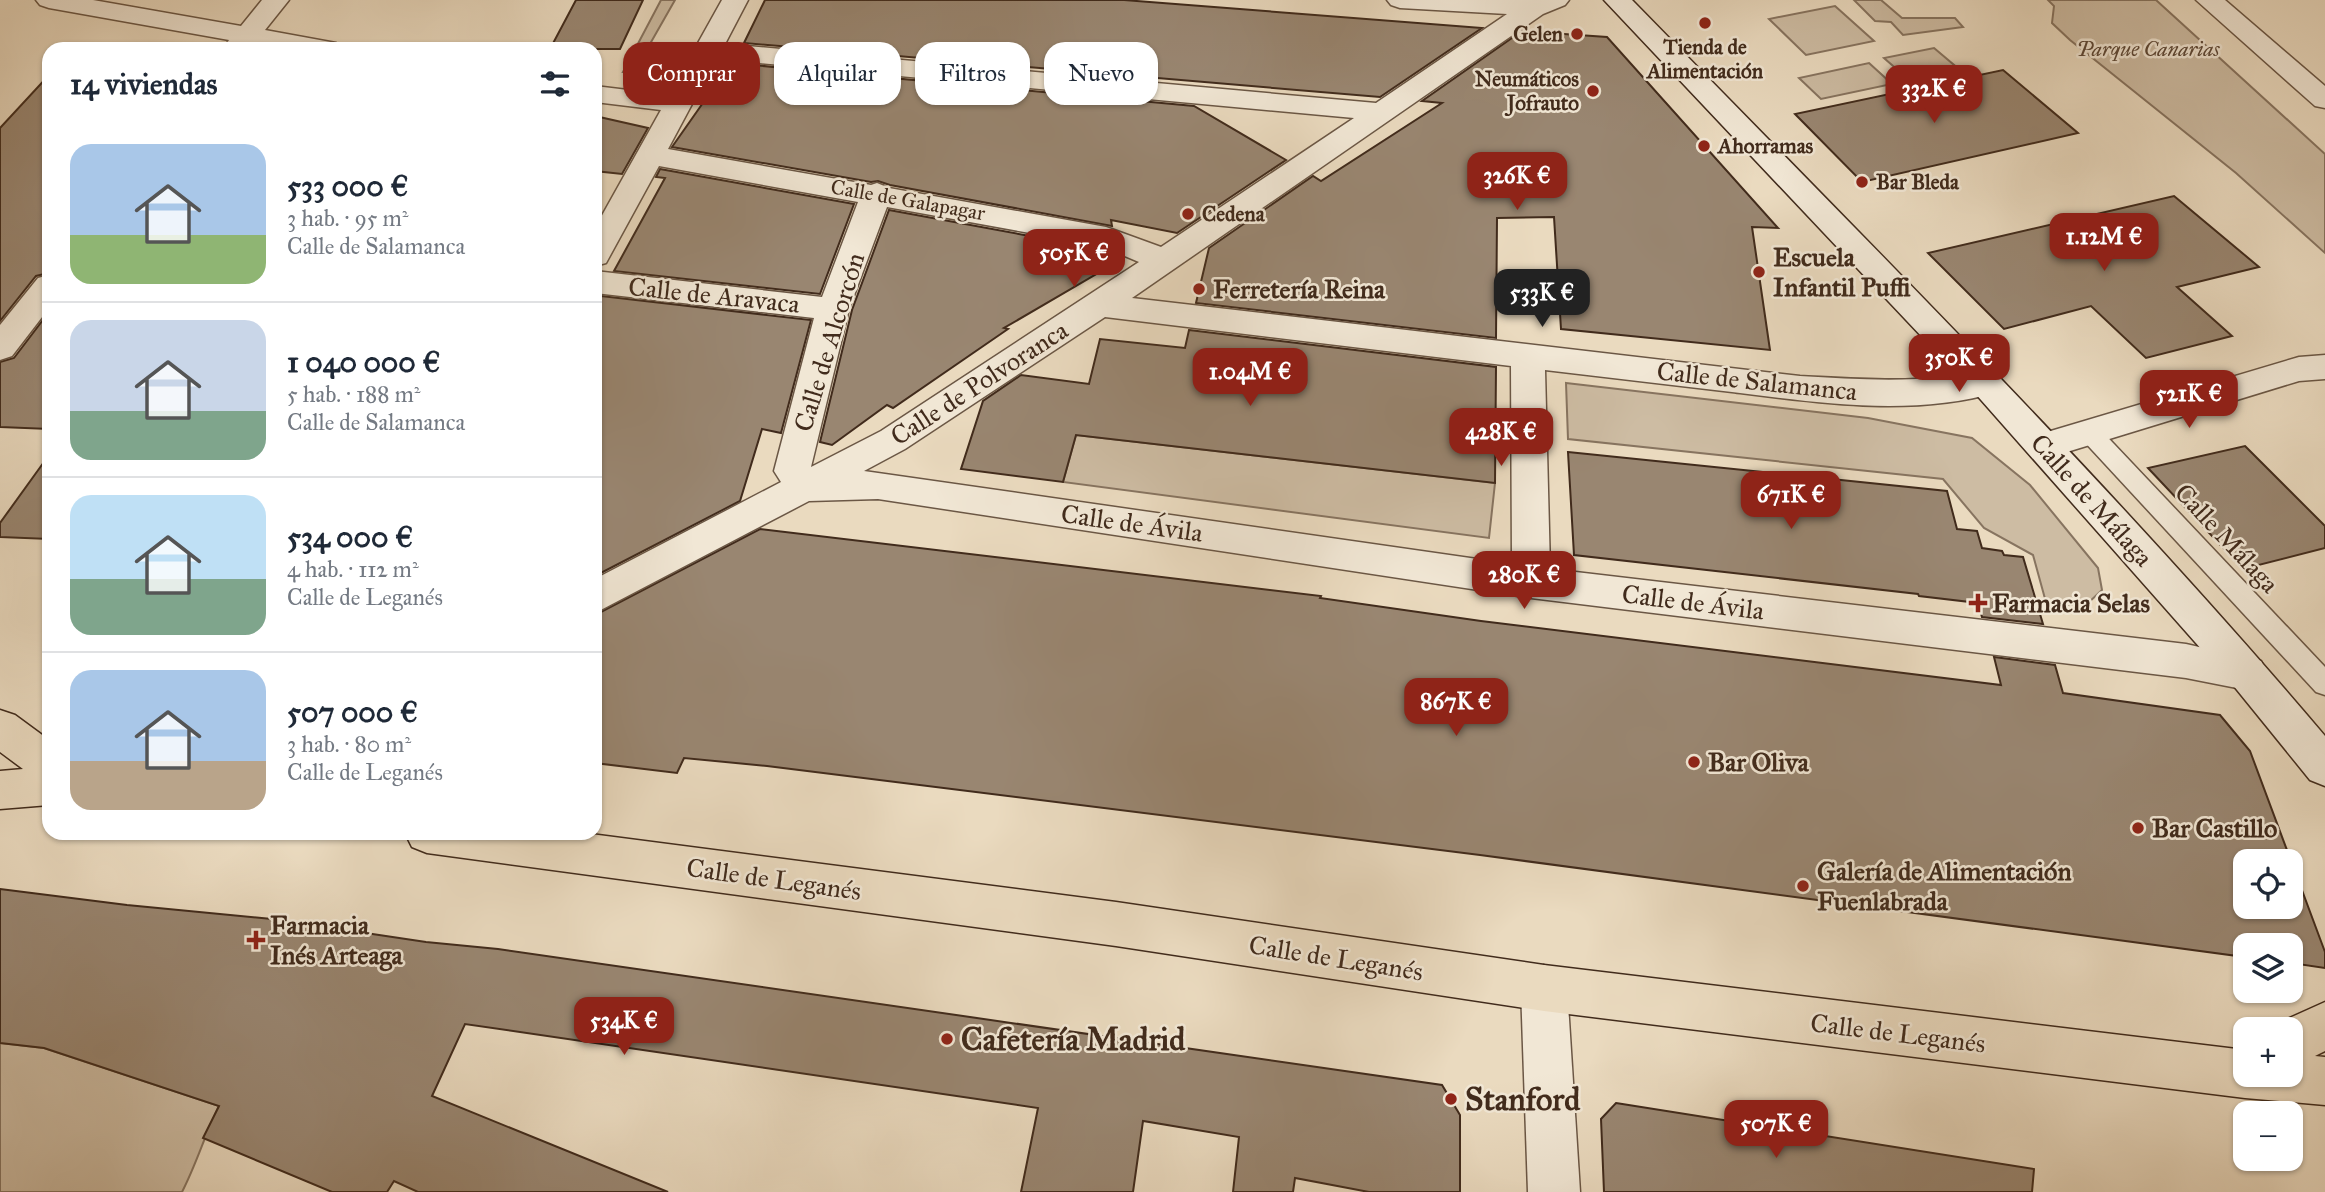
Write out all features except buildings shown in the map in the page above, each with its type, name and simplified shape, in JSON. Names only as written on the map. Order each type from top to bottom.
[{"type":"main road","points":[[0,728],[42,759]]},
{"type":"main road","points":[[0,790],[42,787]]},
{"type":"main road","name":"Calle de Leganés","points":[[480,840],[1102,923],[1544,988],[2233,1070]]},
{"type":"main road","points":[[2303,1036],[2325,1026]]},
{"type":"main road","name":"Calle de Leganés","points":[[2303,1078],[2325,1081]]},
{"type":"street","points":[[49,0],[242,41],[276,0]]},
{"type":"street","points":[[711,42],[735,0]]},
{"type":"street","points":[[1400,0],[1545,4]]},
{"type":"street","name":"Calle de Málaga","points":[[1617,0],[1986,383],[2248,673],[2325,767]]},
{"type":"street","points":[[2209,0],[2325,100]]},
{"type":"street","name":"Calle de Polvoranca","points":[[602,593],[893,440],[1099,305],[1545,4]]},
{"type":"street","points":[[760,55],[1384,112]]},
{"type":"street","points":[[602,95],[623,97]]},
{"type":"street","points":[[602,243],[676,105]]},
{"type":"street","name":"Calle de Galapagar","points":[[649,155],[1106,237],[1138,248],[1162,261]]},
{"type":"street","name":"Calle de Alcorcón","points":[[806,487],[792,471],[833,309],[877,194]]},
{"type":"street","name":"Calle de Aravaca","points":[[602,283],[833,309]]},
{"type":"street","points":[[0,348],[42,295]]},
{"type":"street","name":"Calle de Salamanca","points":[[1099,305],[1800,388],[1875,393],[1941,393],[1986,383]]},
{"type":"street","points":[[1528,355],[1531,582]]},
{"type":"street","points":[[2044,446],[2299,369],[2325,367]]},
{"type":"street","name":"Calle de Ávila","points":[[806,487],[878,485],[1531,582],[2186,660],[2248,673]]},
{"type":"street","points":[[1544,988],[1554,1192]]},
{"type":"lane","name":"Calle Málaga","points":[[2088,431],[2325,684]]},
{"type":"green space","points":[[661,0],[675,0],[651,42],[639,42]]},
{"type":"green space","points":[[1854,0],[1881,0],[1902,18],[1955,18],[1963,27],[1903,35],[1891,22],[1875,21]]},
{"type":"green space","name":"Parque Canarias","points":[[2048,0],[2156,0],[2325,154],[2325,253],[2236,173],[2070,40],[2052,23],[2054,6]]},
{"type":"green space","points":[[1835,6],[1874,41],[1806,55],[1769,19]]},
{"type":"green space","points":[[1934,48],[1960,70],[1909,80],[1884,58]]},
{"type":"green space","points":[[1869,63],[1892,84],[1821,99],[1799,78]]},
{"type":"green space","points":[[1566,383],[1868,418],[1972,438],[2030,485],[2098,568],[2102,590],[2087,604],[2047,606],[2033,555],[1984,528],[1943,479],[1568,439]]},
{"type":"green space","points":[[1076,435],[1495,483],[1489,538],[1063,482]]},
{"type":"green space","points":[[0,1043],[44,1048],[219,1106],[182,1192],[0,1192]]},
{"type":"place","name":"Tienda de Alimentación","points":[[1705,23]]},
{"type":"place","name":"Gelen","points":[[1577,34]]},
{"type":"place","name":"Neumáticos Jofrauto","points":[[1593,91]]},
{"type":"place","name":"Ahorramas","points":[[1704,146]]},
{"type":"place","name":"Bar Bleda","points":[[1862,182]]},
{"type":"place","name":"Cedena","points":[[1188,214]]},
{"type":"place","name":"Escuela Infantil Puffi","points":[[1759,272]]},
{"type":"place","name":"Ferretería Reina","points":[[1199,289]]},
{"type":"place","name":"Farmacia Selas","points":[[1978,603]]},
{"type":"place","name":"Bar Oliva","points":[[1694,762]]},
{"type":"place","name":"Bar Castillo","points":[[2138,828]]},
{"type":"place","name":"Galería de Alimentación Fuenlabrada","points":[[1803,886]]},
{"type":"place","name":"Farmacia Inés Arteaga","points":[[256,940]]},
{"type":"place","name":"Cafetería Madrid","points":[[947,1039]]},
{"type":"place","name":"Stanford","points":[[1451,1099]]}]
